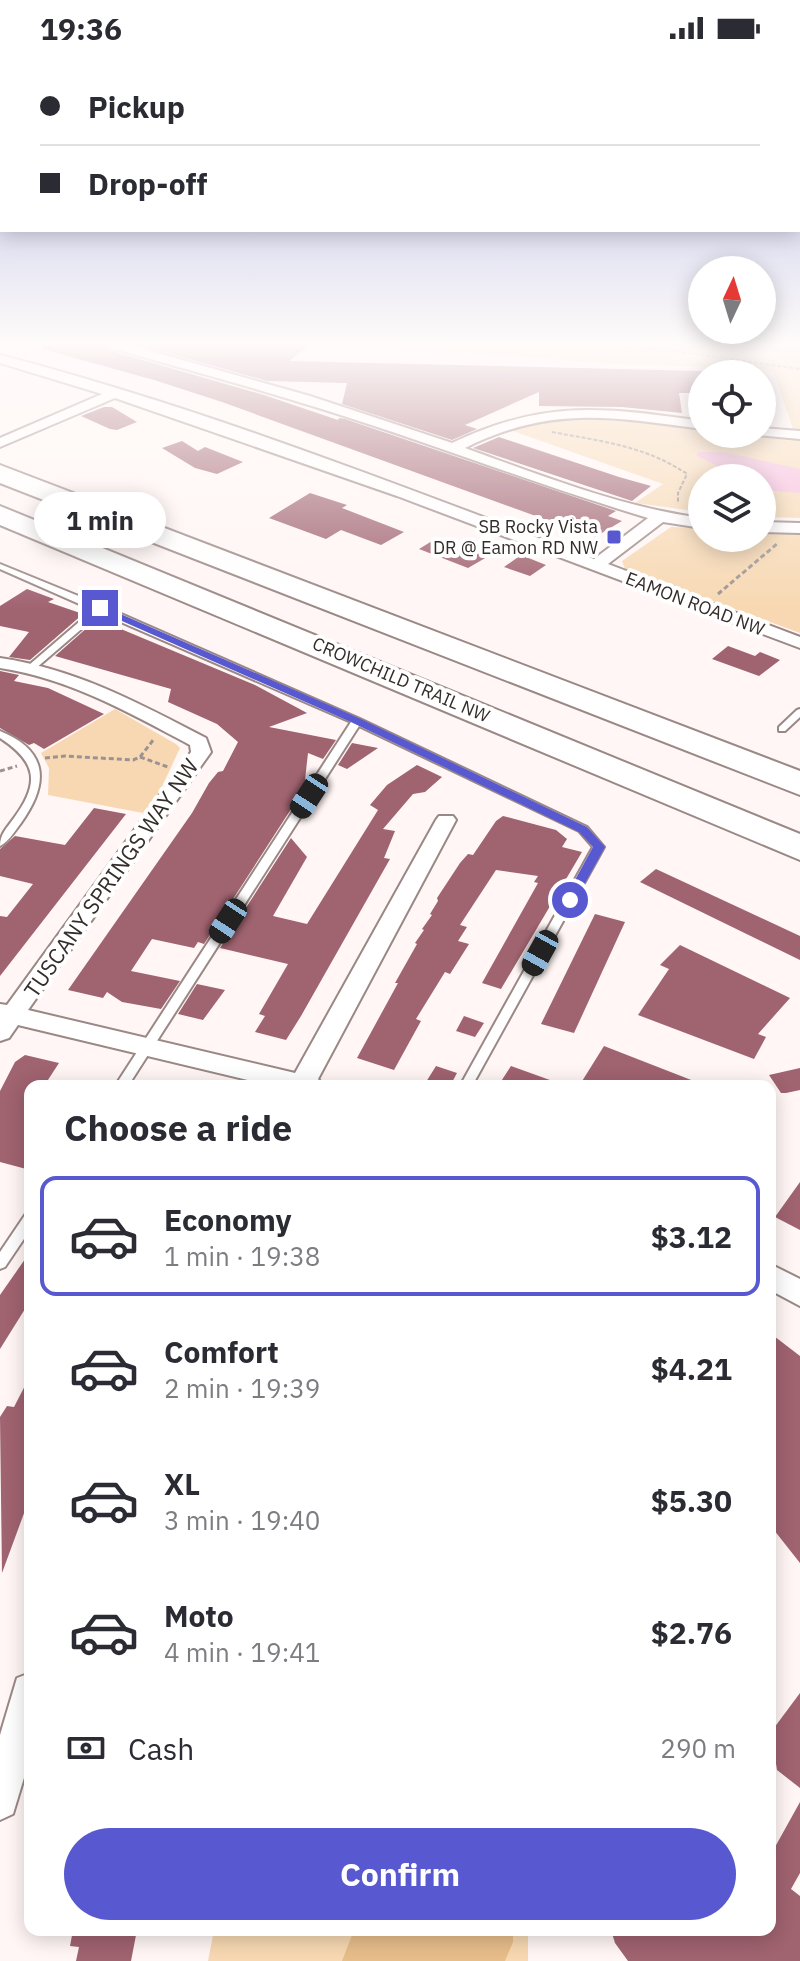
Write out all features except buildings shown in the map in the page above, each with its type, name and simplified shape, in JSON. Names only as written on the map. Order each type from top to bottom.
[{"type":"highway","points":[[0,473],[800,784]]},
{"type":"highway","name":"CROWCHILD TRAIL NW","points":[[0,515],[800,848]]},
{"type":"highway","points":[[634,718],[685,728],[800,771]]},
{"type":"street","points":[[0,443],[23,433]]},
{"type":"street","name":"EAMON ROAD NW","points":[[233,433],[800,643]]},
{"type":"street","points":[[407,433],[556,486],[660,517],[688,521]]},
{"type":"street","points":[[453,448],[489,433]]},
{"type":"street","points":[[776,433],[800,435]]},
{"type":"street","points":[[595,566],[660,517]]},
{"type":"street","name":"TUSCANY SPRINGS WAY NW","points":[[0,663],[32,667],[77,679],[199,742],[201,752],[4,1020]]},
{"type":"street","points":[[308,1080],[446,820]]},
{"type":"street","points":[[4,1020],[149,1045],[286,1080]]},
{"type":"street","points":[[776,1280],[800,1294]]},
{"type":"street","points":[[0,1801],[24,1713]]},
{"type":"lane","points":[[0,566],[357,721],[583,829],[599,847],[469,1080]]},
{"type":"lane","points":[[32,667],[100,608]]},
{"type":"lane","points":[[782,729],[800,712]]},
{"type":"lane","points":[[125,1080],[357,721]]},
{"type":"lane","points":[[0,734],[19,743],[34,761],[39,779],[24,814],[0,843]]},
{"type":"lane","points":[[0,1263],[24,1228]]},
{"type":"path","points":[[558,433],[643,450],[674,463],[687,474],[678,493],[679,520]]},
{"type":"path","points":[[702,607],[793,532]]},
{"type":"path","points":[[34,761],[65,756],[133,760],[140,757],[169,727]]},
{"type":"shaded area","points":[[518,433],[688,433],[688,448],[776,448],[776,438],[800,439],[800,518],[776,517],[776,464],[688,464],[688,510],[635,503],[663,484]]},
{"type":"shaded area","points":[[698,452],[723,452],[800,469],[800,493],[776,491],[776,464],[713,464],[697,456]]},
{"type":"shaded area","points":[[671,527],[688,528],[688,552],[776,552],[776,533],[800,533],[800,633],[625,569],[622,561]]},
{"type":"shaded area","points":[[115,709],[180,748],[159,793],[143,813],[48,795],[49,768],[41,753]]},
{"type":"shaded area","points":[[213,1936],[528,1936],[528,1961],[208,1961]]},
{"type":"shaded area","points":[[352,1936],[513,1936],[505,1961],[342,1961]]},
{"type":"place","name":"SB Rocky Vista DR @ Eamon RD NW","points":[[614,537]]},
{"type":"route","points":[[100,608],[357,721],[583,829],[599,847],[570,900]]}]
